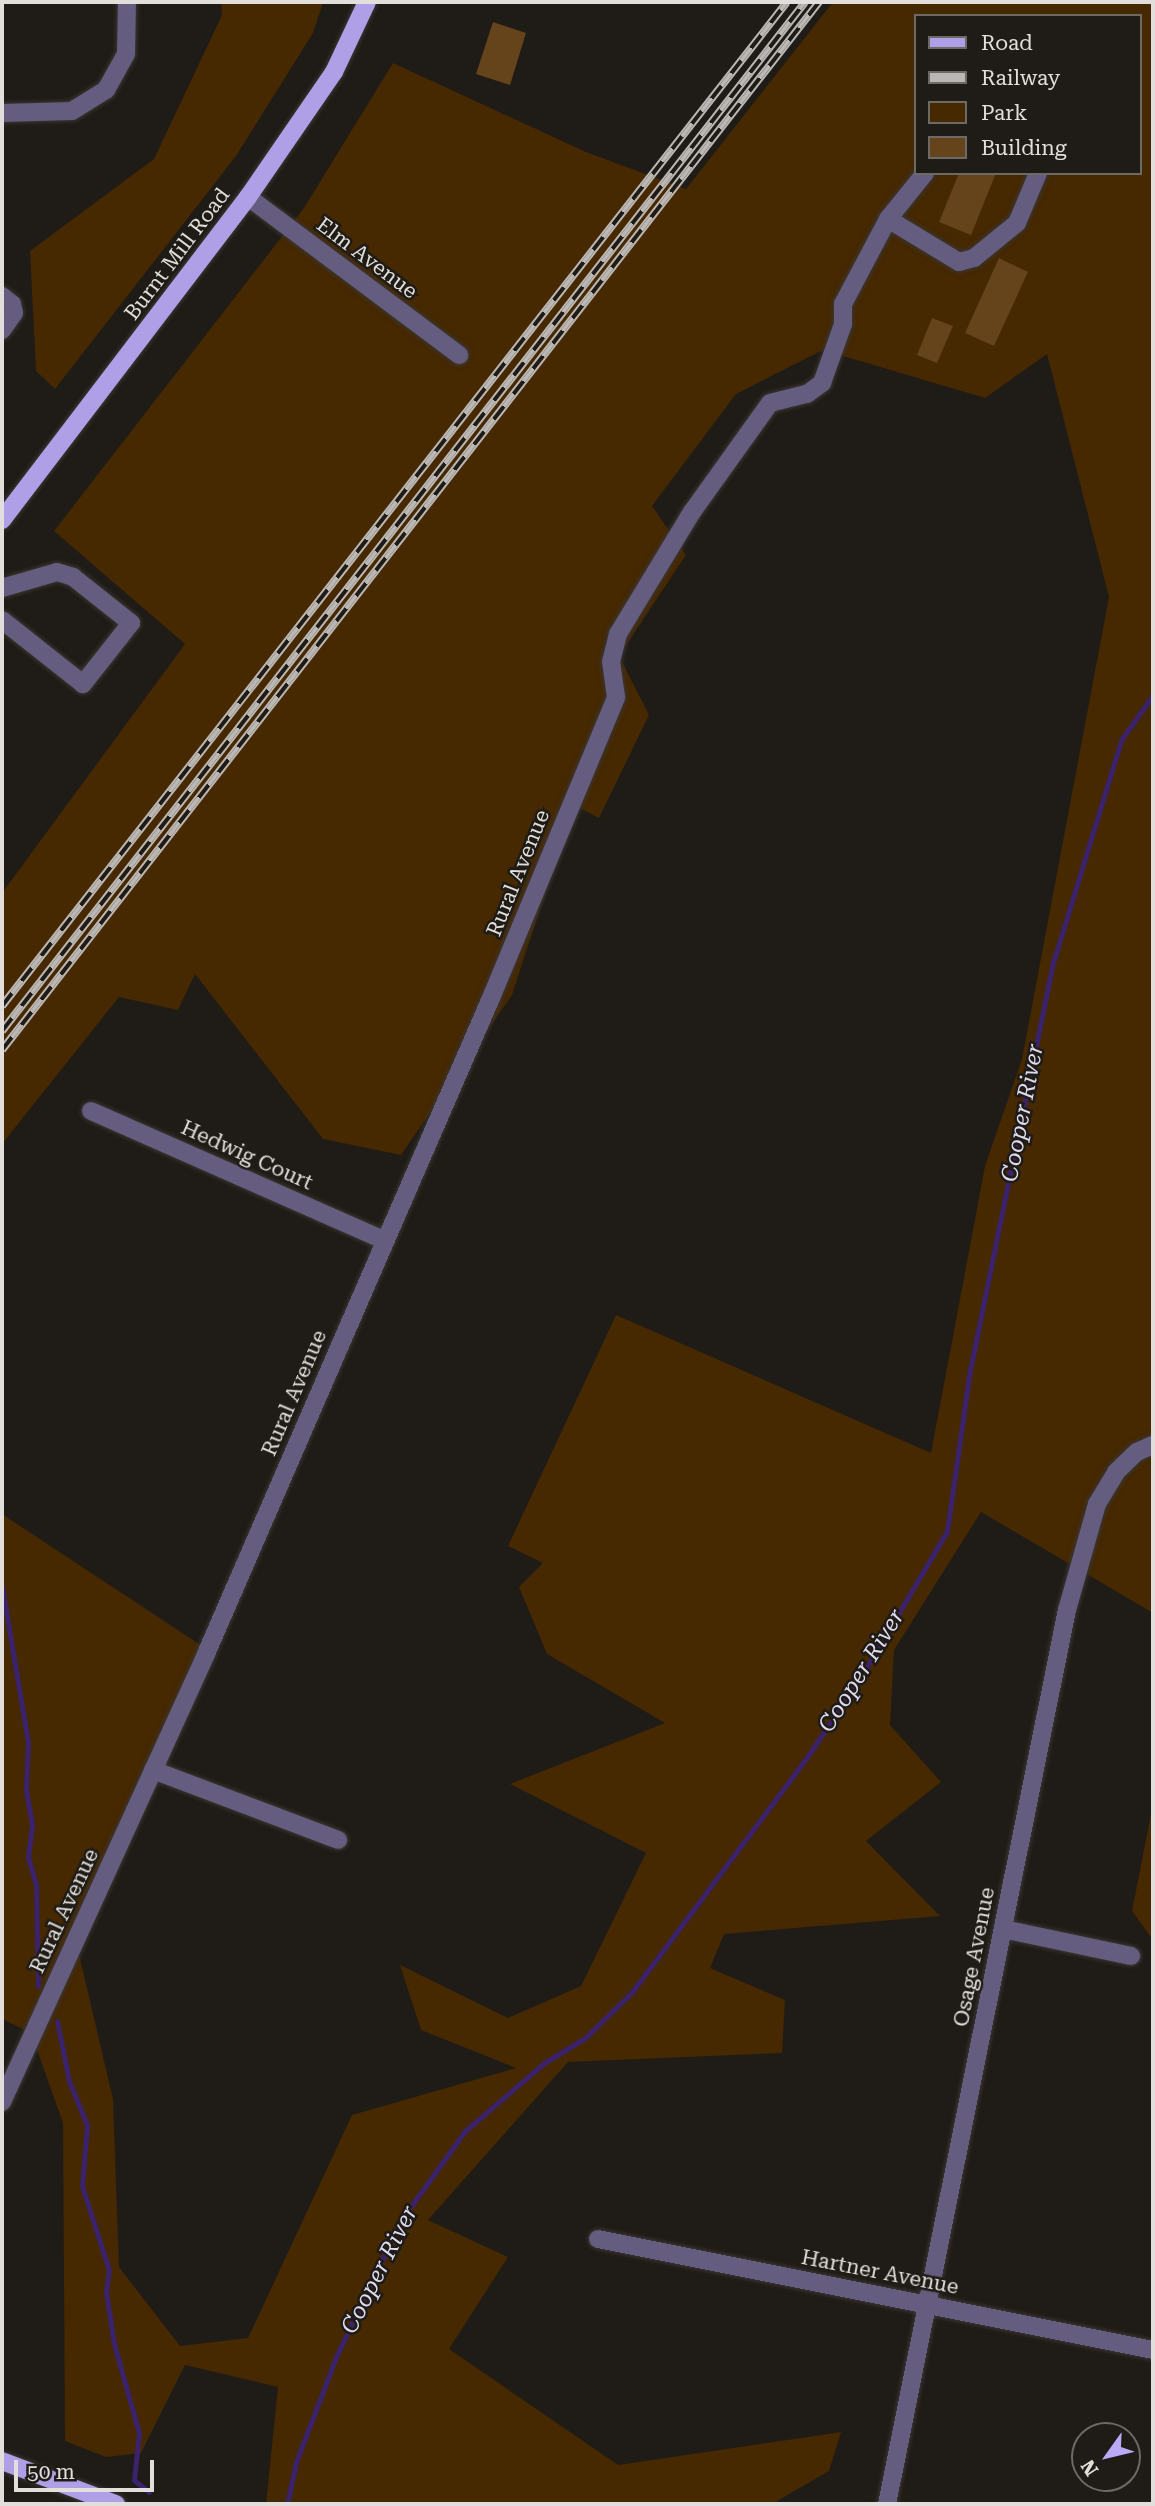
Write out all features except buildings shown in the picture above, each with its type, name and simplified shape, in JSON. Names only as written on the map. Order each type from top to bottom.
[{"type":"main road","name":"Burnt Mill Road","points":[[2,520],[248,197],[334,72],[367,2]]},
{"type":"main road","points":[[2,2461],[116,2504]]},
{"type":"street","points":[[2,113],[72,111],[106,90],[126,54],[127,2]]},
{"type":"street","points":[[923,175],[888,219],[960,262],[974,258],[1017,223],[1037,175]]},
{"type":"street","name":"Elm Avenue","points":[[248,197],[459,355]]},
{"type":"street","name":"Rural Avenue","points":[[2,2102],[153,1770],[491,998],[616,698],[611,662],[618,634],[650,577],[770,403],[807,394],[822,383],[843,324],[843,304],[888,219]]},
{"type":"street","points":[[2,296],[12,304],[14,313],[2,330]]},
{"type":"street","points":[[2,588],[57,572],[74,577],[131,623],[83,684],[2,620]]},
{"type":"street","name":"Hedwig Court","points":[[91,1111],[384,1240]]},
{"type":"street","name":"Osage Avenue","points":[[887,2504],[1067,1610],[1097,1504],[1116,1472],[1137,1452],[1153,1445]]},
{"type":"street","points":[[153,1770],[338,1840]]},
{"type":"street","points":[[1003,1929],[1131,1956]]},
{"type":"street","name":"Hartner Avenue","points":[[598,2239],[1153,2350]]},
{"type":"green space","points":[[221,2],[323,2],[313,33],[236,156],[55,389],[36,371],[30,251],[154,159],[222,15]]},
{"type":"green space","points":[[833,2],[1153,2],[1153,1613],[981,1512],[894,1650],[890,1725],[941,1782],[866,1841],[940,1916],[724,1934],[710,1968],[785,2000],[782,2053],[568,2062],[428,2220],[508,2257],[449,2349],[618,2465],[841,2432],[829,2471],[772,2504],[266,2504],[278,2387],[185,2365],[141,2453],[106,2457],[65,2441],[63,2123],[31,2033],[2,2019],[2,1514],[205,1648],[75,1937],[113,2099],[119,2267],[180,2346],[248,2338],[352,2115],[516,2068],[421,2030],[400,1965],[508,2018],[581,1986],[646,1853],[510,1784],[665,1723],[547,1654],[519,1587],[543,1563],[508,1546],[616,1315],[931,1453],[985,1166],[1022,1059],[1109,597],[1047,354],[985,398],[823,350],[736,394],[652,506],[686,555],[619,656],[649,715],[599,818],[574,805],[512,995],[401,1155],[323,1139],[195,974],[178,1010],[119,997],[2,1144],[2,893],[185,644],[54,531],[304,208],[393,63],[586,152],[686,189]]},
{"type":"green space","points":[[1153,1804],[1153,1940],[1132,1911]]},
{"type":"waterway","name":"Cooper River","points":[[1153,255],[1153,301]]},
{"type":"waterway","name":"Cooper River","points":[[287,2504],[296,2462],[336,2357],[401,2220],[465,2131],[544,2063],[585,2038],[632,1992],[805,1760],[861,1677],[947,1531],[970,1370],[1053,963],[1121,740],[1153,695]]},
{"type":"waterway","points":[[2,1587],[28,1742],[26,1790],[32,1825],[28,1857],[36,1885],[38,1986]]},
{"type":"waterway","points":[[57,2021],[69,2081],[87,2125],[82,2186],[109,2270],[106,2292],[114,2344],[139,2433],[134,2480],[149,2492]]},
{"type":"railway","points":[[2,1006],[787,2]]},
{"type":"railway","points":[[2,1031],[805,2]]},
{"type":"railway","points":[[2,1050],[819,2]]}]
